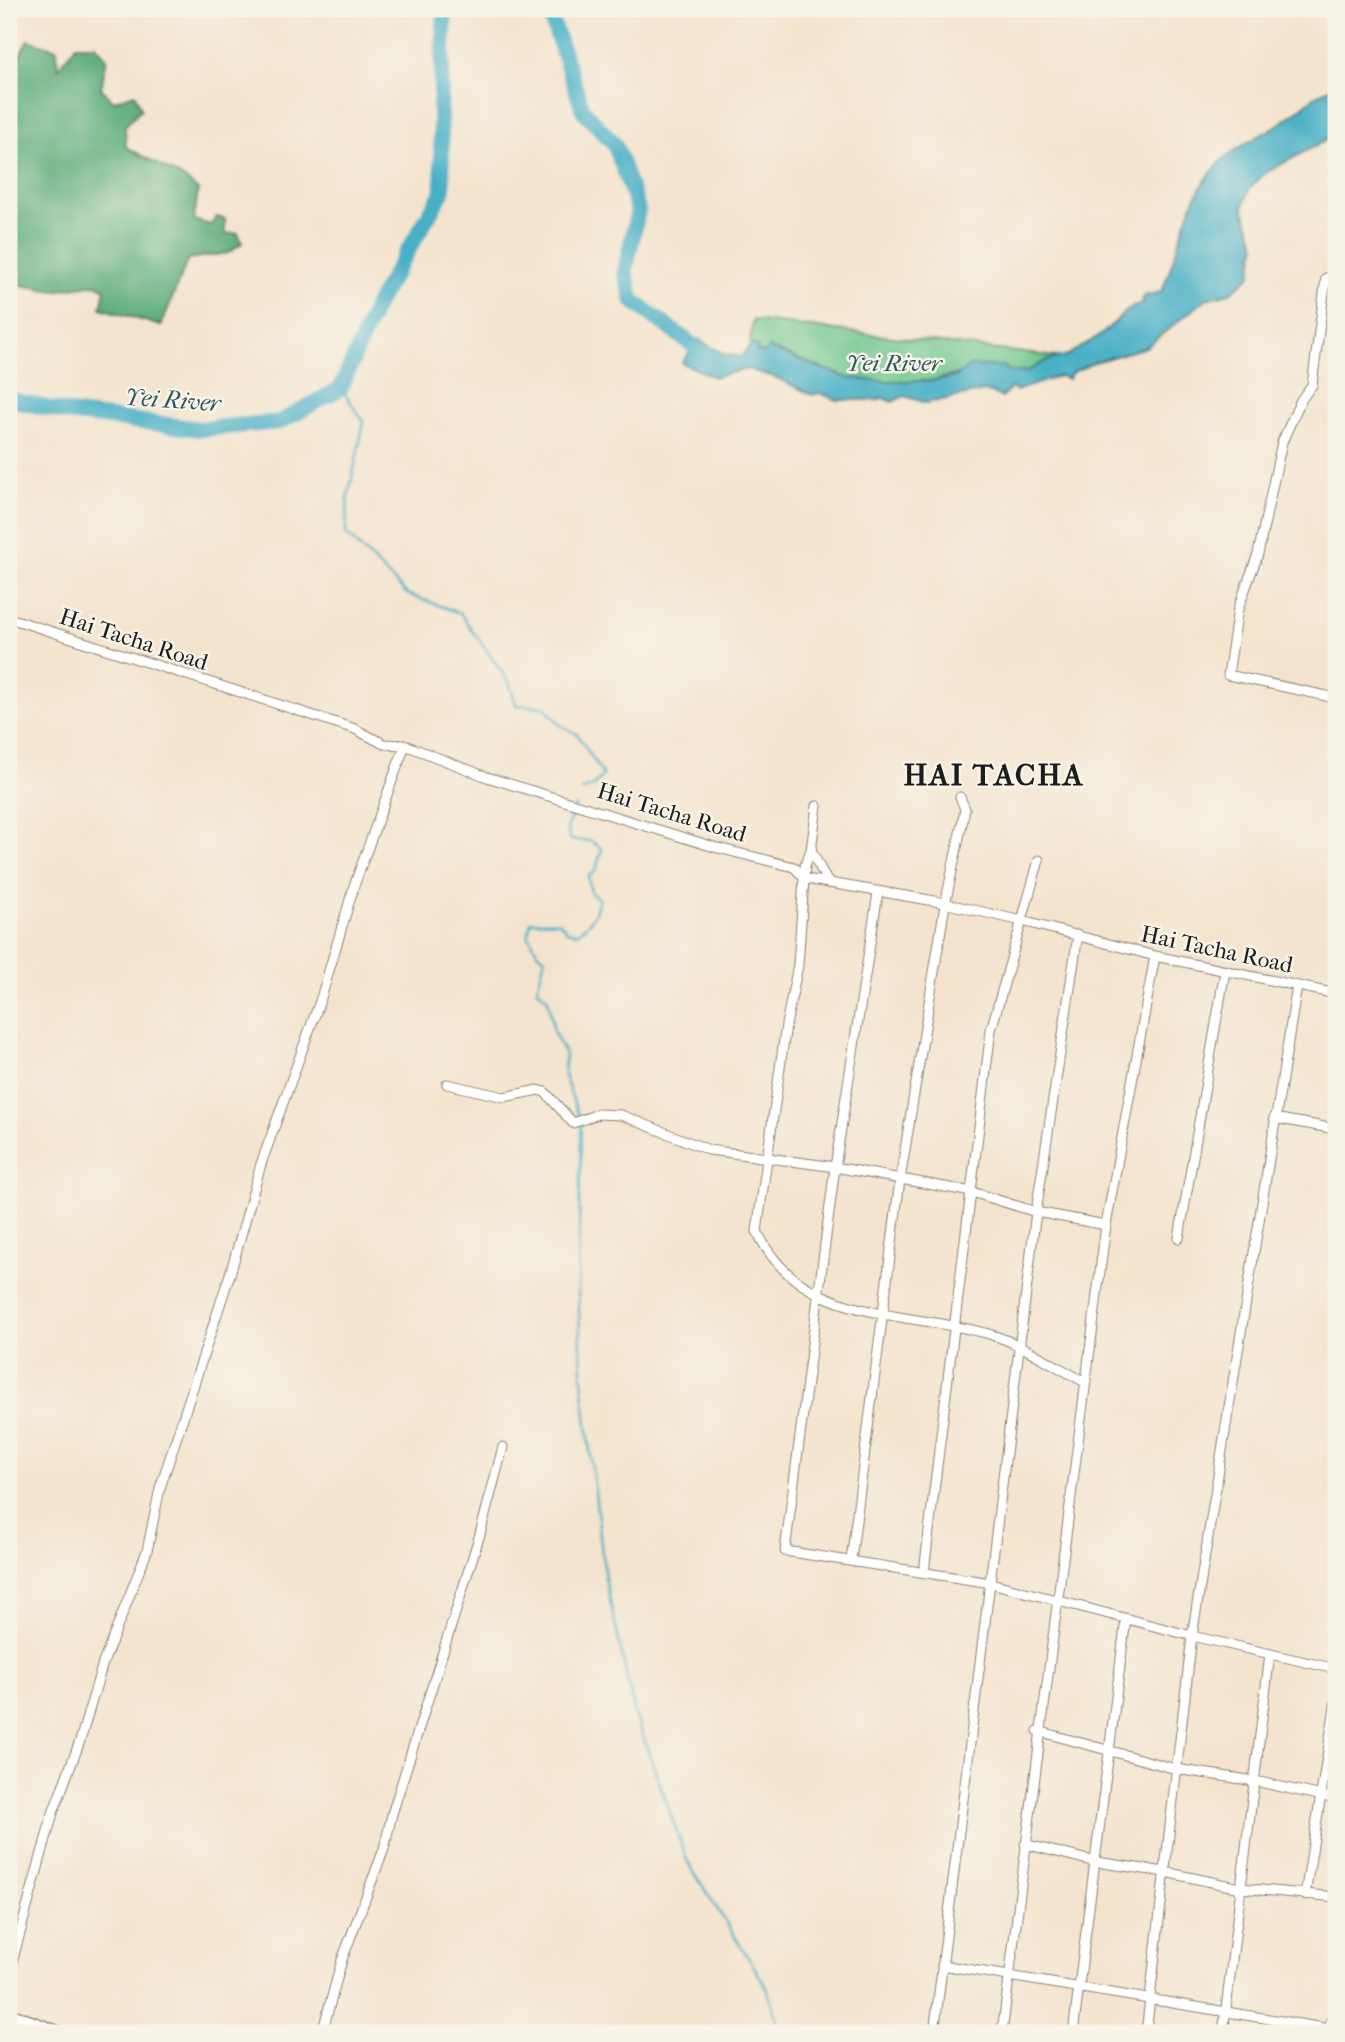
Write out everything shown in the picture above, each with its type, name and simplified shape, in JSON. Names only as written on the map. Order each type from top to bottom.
[{"type":"street","points":[[1326,278],[1312,385],[1301,400],[1282,442],[1258,554],[1238,609],[1228,675],[1336,698]]},
{"type":"street","name":"Hai Tacha Road","points":[[9,618],[355,729],[384,744],[405,745],[487,777],[714,847],[794,867],[806,879],[1022,920],[1155,956],[1336,994]]},
{"type":"street","points":[[9,1973],[52,1814],[80,1741],[103,1663],[147,1551],[160,1488],[231,1271],[261,1164],[321,998],[354,886],[405,745]]},
{"type":"street","points":[[850,1560],[900,1180],[945,905],[965,809],[960,797]]},
{"type":"street","points":[[817,806],[811,850],[805,865],[798,964],[786,1025],[757,1231],[772,1258],[818,1297],[990,1335],[1020,1347],[1085,1382]]},
{"type":"street","points":[[811,850],[828,883]]},
{"type":"street","points":[[924,1572],[991,1030],[1039,860]]},
{"type":"street","points":[[878,893],[835,1167],[785,1551],[991,1583],[1192,1636],[1336,1669]]},
{"type":"street","points":[[934,2033],[1036,1212],[1078,935]]},
{"type":"street","points":[[1002,2033],[1038,1731],[1106,1225],[1155,956]]},
{"type":"street","points":[[1179,1238],[1225,971]]},
{"type":"street","points":[[1146,2033],[1192,1636],[1297,986]]},
{"type":"street","points":[[447,1084],[504,1097],[538,1090],[545,1092],[573,1124],[598,1114],[621,1115],[709,1150],[767,1160],[835,1167],[972,1192],[1036,1212],[1106,1225]]},
{"type":"street","points":[[1274,1118],[1336,1129]]},
{"type":"street","points":[[322,2033],[342,1960],[384,1849],[392,1814],[480,1534],[503,1447]]},
{"type":"street","points":[[1073,2033],[1126,1619]]},
{"type":"street","points":[[1223,2033],[1223,2012],[1270,1654]]},
{"type":"street","points":[[1305,1895],[1336,1700]]},
{"type":"street","points":[[1038,1731],[1176,1769],[1255,1781],[1336,1799]]},
{"type":"street","points":[[1025,1844],[1096,1862],[1165,1872],[1240,1888],[1336,1897]]},
{"type":"street","points":[[942,1965],[1328,2030],[1336,2005]]},
{"type":"street","points":[[9,2013],[63,2033]]},
{"type":"green space","points":[[28,40],[57,49],[58,68],[76,45],[95,45],[107,58],[101,88],[113,101],[135,94],[141,109],[125,126],[126,147],[185,179],[198,190],[194,220],[211,225],[216,217],[225,219],[225,234],[238,233],[242,243],[228,253],[188,259],[161,326],[101,308],[105,289],[96,284],[54,291],[9,283],[9,73]]},
{"type":"green space","points":[[753,320],[1058,357],[1028,371],[966,372],[929,381],[848,378],[769,348],[765,353],[756,351],[757,346],[750,342]]},
{"type":"water","points":[[1336,85],[1336,135],[1265,173],[1249,189],[1243,207],[1256,244],[1251,275],[1230,293],[1206,299],[1146,347],[1095,362],[1071,373],[1069,379],[1059,376],[1016,391],[1011,388],[1002,397],[985,391],[927,403],[904,396],[892,402],[881,397],[879,400],[837,400],[820,393],[812,395],[777,378],[747,369],[714,377],[682,363],[698,339],[724,354],[741,357],[751,344],[758,346],[756,351],[764,353],[768,348],[848,378],[879,381],[929,381],[955,377],[970,366],[1004,366],[1010,372],[1028,371],[1047,360],[1068,355],[1102,334],[1130,308],[1145,303],[1142,299],[1145,296],[1161,292],[1192,204],[1211,172],[1238,148],[1287,119],[1320,93]]},
{"type":"waterway","name":"Yei River","points":[[9,399],[68,413],[200,429],[280,422],[341,388],[377,303],[443,191],[440,110],[445,9]]},
{"type":"waterway","name":"Yei River","points":[[548,9],[583,110],[615,145],[638,210],[625,272],[633,301],[710,358]]},
{"type":"waterway","points":[[341,388],[364,422],[348,497],[346,534],[407,594],[460,613],[509,682],[516,705],[545,707],[560,725],[577,734],[603,775],[594,786],[582,790]]},
{"type":"waterway","points":[[575,806],[567,827],[570,840],[591,841],[602,849],[596,870],[588,877],[591,893],[599,899],[596,910],[592,919],[577,933],[567,931],[560,922],[531,921],[528,934],[538,953],[545,958],[537,989],[548,999],[554,1033],[565,1054],[564,1075],[579,1117]]},
{"type":"waterway","points":[[581,1123],[578,1292],[583,1390],[605,1578],[635,1714],[688,1863],[767,1987],[780,2033]]},
{"type":"district","name":"HAI TACHA","points":[[994,775]]}]
